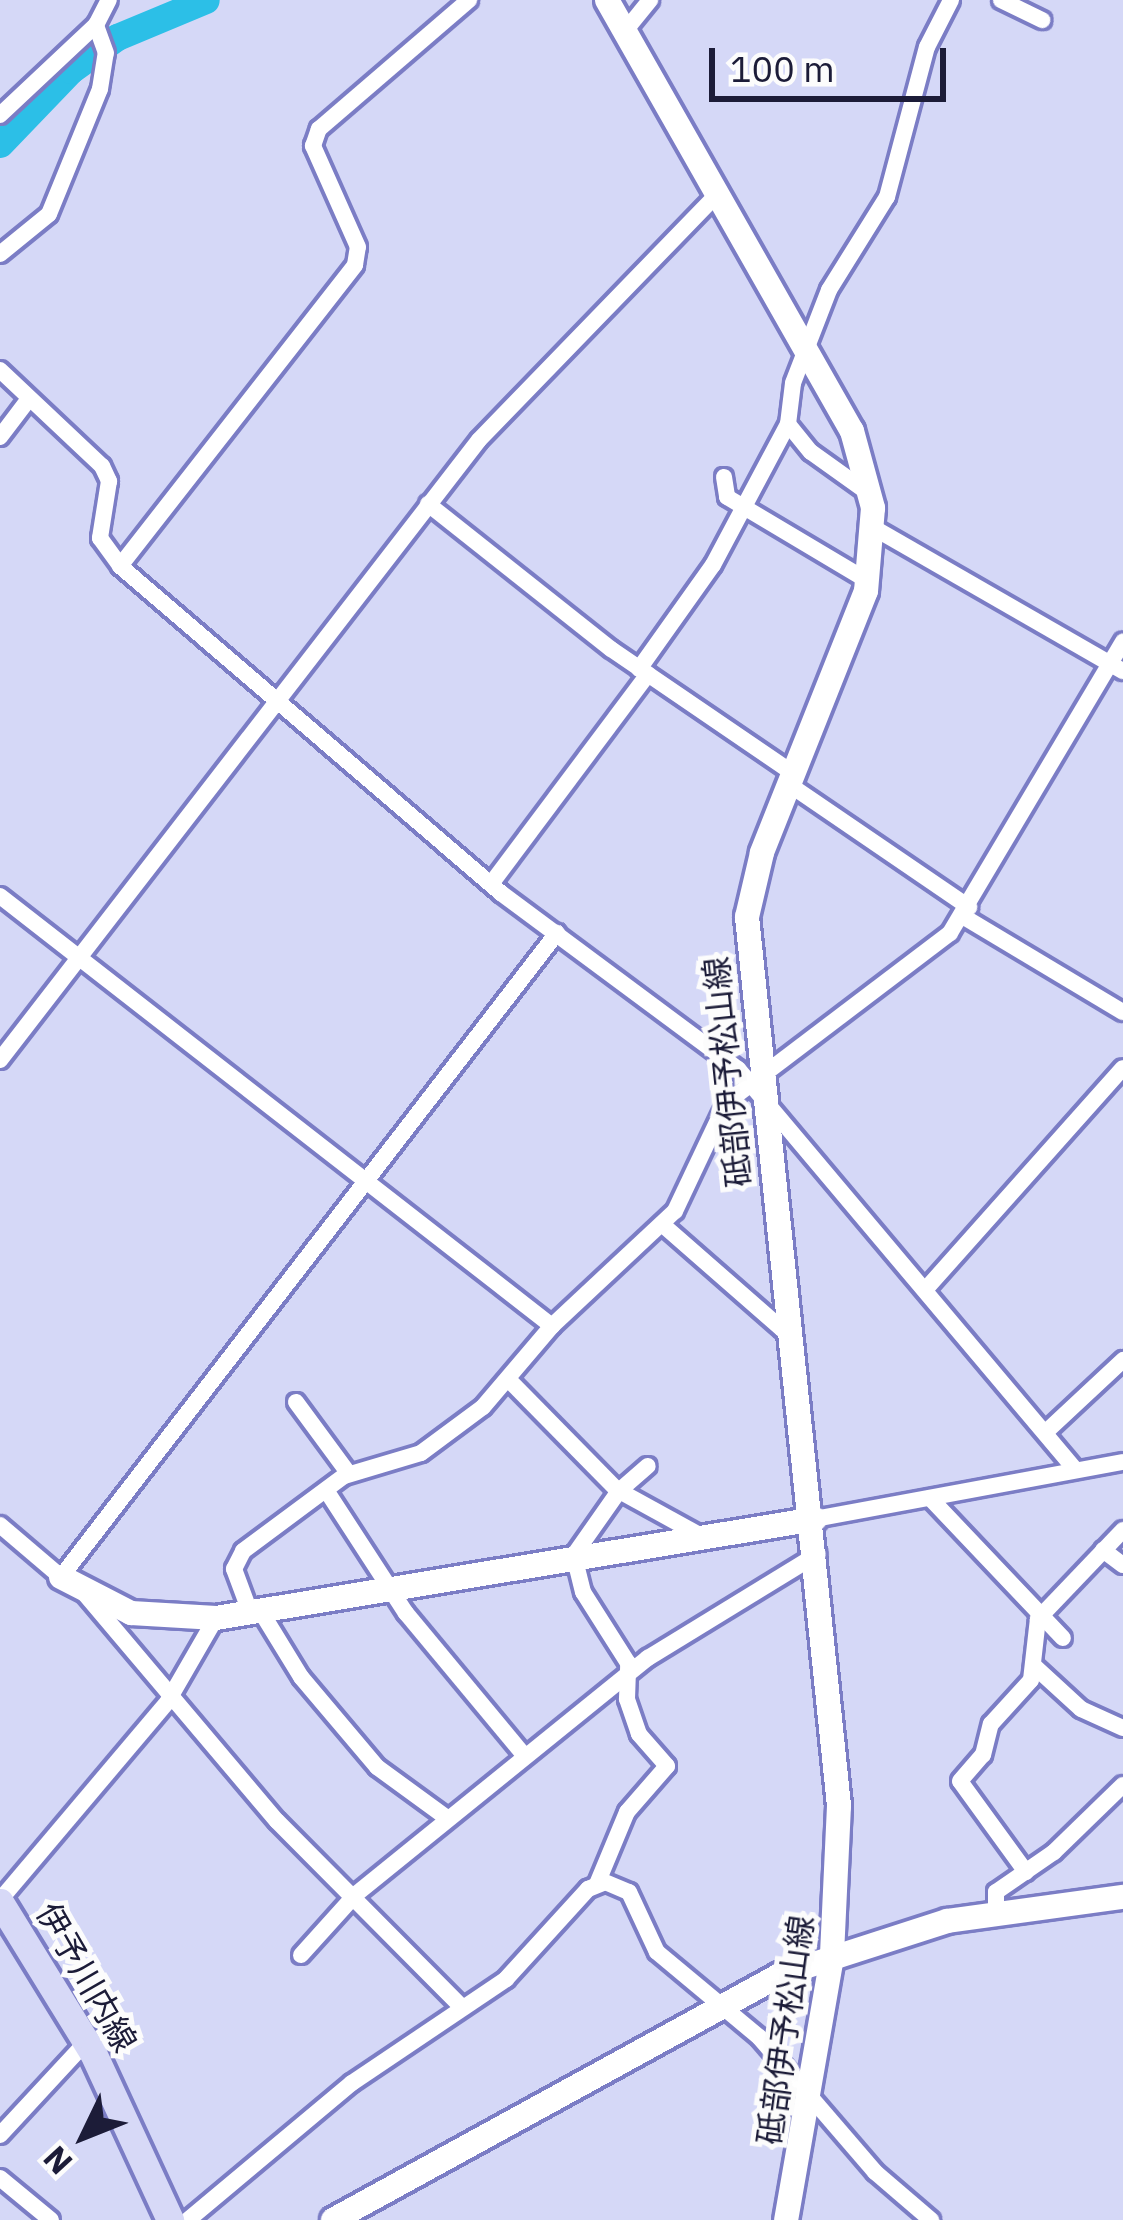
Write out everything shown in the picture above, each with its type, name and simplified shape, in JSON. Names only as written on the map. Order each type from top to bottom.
[{"type":"main road","name":"砥部伊予松山線","points":[[607,0],[852,431],[871,495],[874,528],[868,581],[792,779],[747,917],[757,1087],[818,1554],[839,1806],[832,1957],[814,2092],[786,2220]]},
{"type":"main road","points":[[61,1577],[85,1594],[131,1613],[216,1618],[698,1534],[814,1519]]},
{"type":"main road","points":[[333,2220],[722,2004],[832,1957],[996,1911],[1123,1897]]},
{"type":"main road","name":"伊予川内線","points":[[0,1901],[86,2042],[170,2220]]},
{"type":"street","points":[[0,254],[49,214],[100,89],[101,38],[109,0]]},
{"type":"street","points":[[120,566],[355,265],[358,247],[313,146],[319,129],[469,0]]},
{"type":"street","points":[[625,31],[650,0]]},
{"type":"street","points":[[491,884],[644,672],[713,565],[788,424],[829,290],[887,197],[927,46],[951,0]]},
{"type":"street","points":[[1000,0],[1042,20]]},
{"type":"street","points":[[0,116],[101,38]]},
{"type":"street","points":[[0,1060],[270,701],[479,440],[718,194]]},
{"type":"street","points":[[0,370],[102,466],[109,481],[100,538],[120,566],[270,701],[491,884],[757,1087],[1048,1430],[1074,1468]]},
{"type":"street","points":[[0,437],[28,400]]},
{"type":"street","points":[[788,424],[811,452],[871,495]]},
{"type":"street","points":[[724,477],[722,491],[868,581]]},
{"type":"street","points":[[428,504],[966,912],[1123,1012]]},
{"type":"street","points":[[874,528],[1117,668]]},
{"type":"street","points":[[448,1818],[377,1767],[301,1677],[236,1581],[236,1559],[350,1474],[422,1453],[510,1381],[552,1326],[663,1225],[718,1114],[921,959],[966,912],[1117,668],[1123,642]]},
{"type":"street","points":[[0,896],[552,1326]]},
{"type":"street","points":[[0,1526],[61,1577],[557,933]]},
{"type":"street","points":[[925,1290],[1123,1068]]},
{"type":"street","points":[[663,1225],[790,1329]]},
{"type":"street","points":[[1048,1430],[1123,1360]]},
{"type":"street","points":[[510,1381],[619,1491],[698,1534]]},
{"type":"street","points":[[296,1402],[350,1474]]},
{"type":"street","points":[[814,1519],[1074,1468],[1122,1465]]},
{"type":"street","points":[[188,2220],[352,2083],[506,1979],[597,1884],[627,1812],[668,1766],[635,1724],[630,1673],[612,1630],[583,1592],[574,1555],[619,1491],[648,1466]]},
{"type":"street","points":[[326,1490],[391,1586],[524,1755]]},
{"type":"street","points":[[930,1498],[1063,1638]]},
{"type":"street","points":[[1025,1872],[960,1781],[1033,1665],[1031,1634],[1043,1612],[1123,1530]]},
{"type":"street","points":[[1103,1550],[1123,1565]]},
{"type":"street","points":[[301,1955],[355,1895],[524,1755],[630,1673],[818,1554]]},
{"type":"street","points":[[85,1594],[169,1701],[460,2006]]},
{"type":"street","points":[[0,1901],[169,1701],[216,1618]]},
{"type":"street","points":[[1033,1665],[1081,1709],[1123,1728]]},
{"type":"street","points":[[996,1911],[996,1892],[1123,1785]]},
{"type":"street","points":[[597,1884],[614,1882],[629,1892],[657,1952],[722,2004],[814,2092],[875,2172],[931,2220]]},
{"type":"street","points":[[0,2135],[86,2042]]},
{"type":"street","points":[[0,2178],[51,2220]]},
{"type":"waterway","points":[[0,144],[71,70],[117,37],[206,0]]}]
